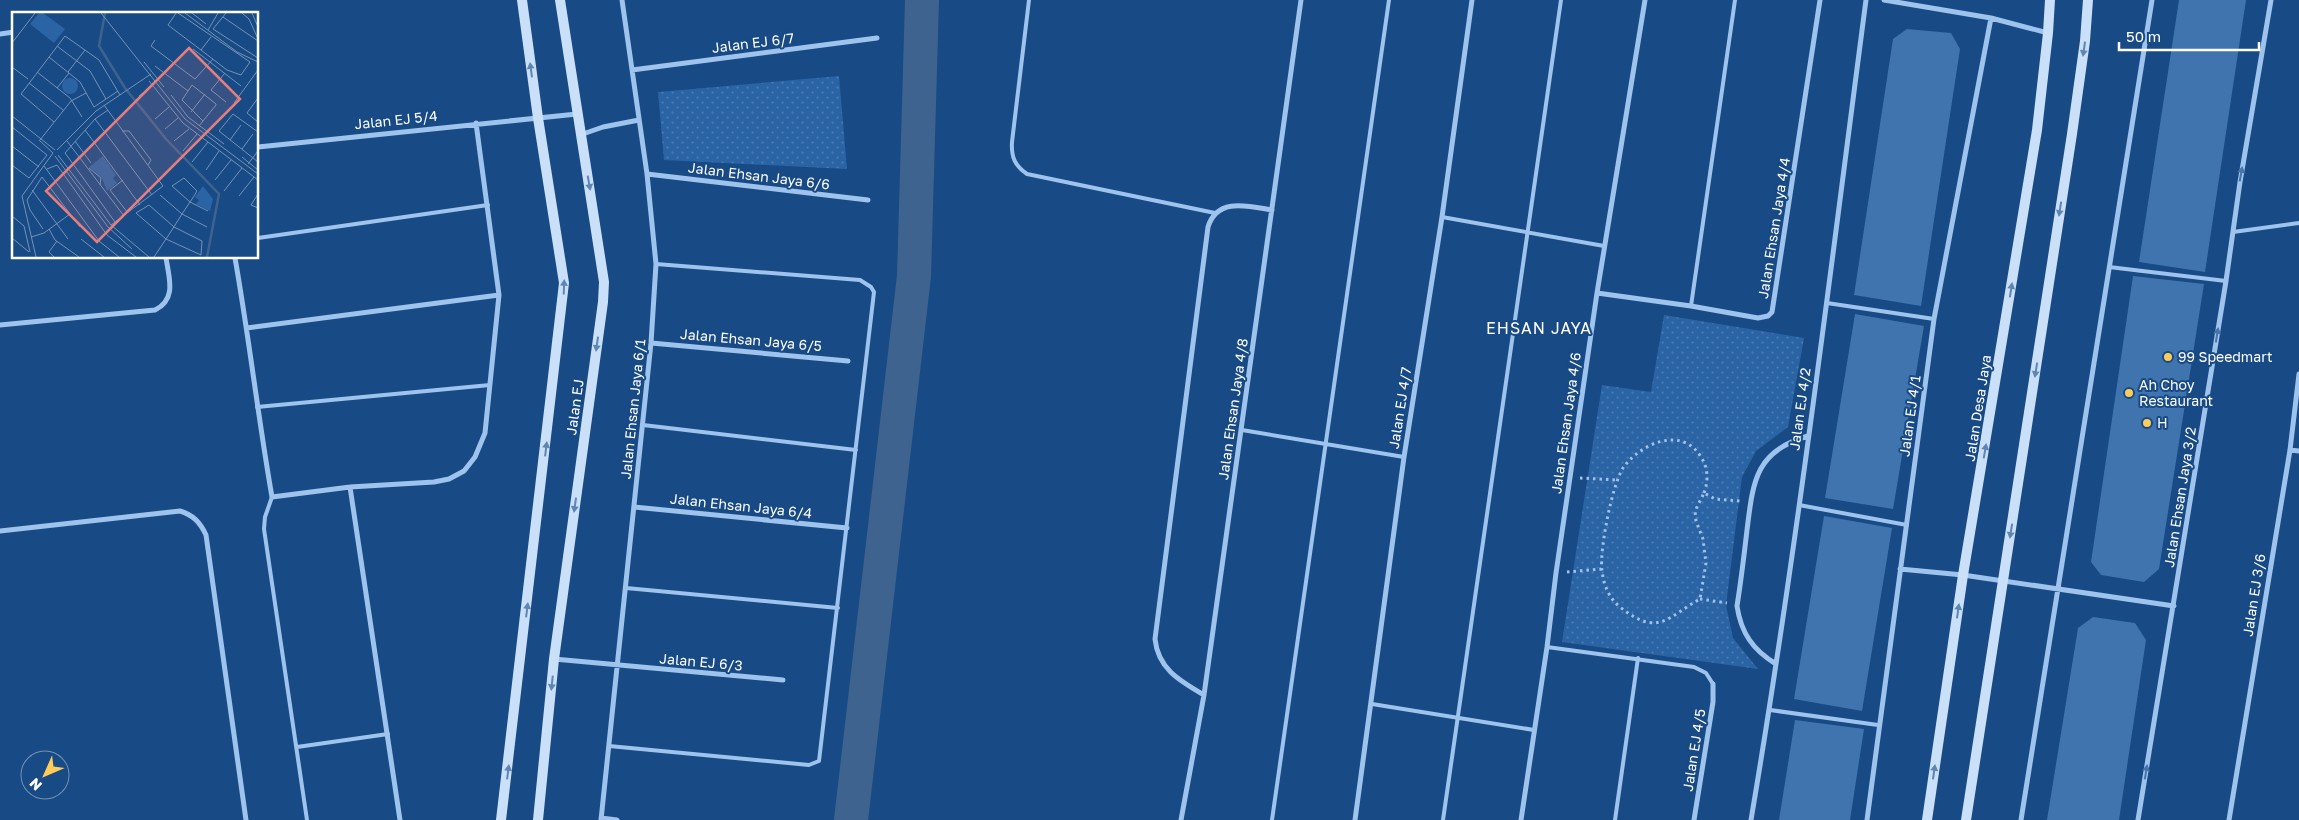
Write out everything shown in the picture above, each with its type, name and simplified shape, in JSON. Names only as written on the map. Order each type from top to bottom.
[{"type":"main road","name":"Jalan EJ","points":[[502,820],[564,283],[522,0]]},
{"type":"main road","name":"Jalan EJ","points":[[538,820],[554,659],[604,288],[560,0]]},
{"type":"main road","name":"Jalan Desa Jaya","points":[[1927,820],[1963,575],[2035,140],[2048,33],[2050,0]]},
{"type":"main road","points":[[1966,820],[2072,134],[2085,41],[2088,0]]},
{"type":"street","name":"Jalan Ehsan Jaya 6/1","points":[[601,819],[651,343],[656,264],[647,174],[622,0]]},
{"type":"street","name":"Jalan Ehsan Jaya 4/8","points":[[1181,820],[1204,695],[1301,0]]},
{"type":"street","name":"Jalan EJ 4/7","points":[[1355,820],[1404,457],[1442,217],[1472,0]]},
{"type":"street","name":"Jalan Ehsan Jaya 4/6","points":[[1521,820],[1548,647],[1569,478],[1604,246],[1645,0]]},
{"type":"street","name":"Jalan Ehsan Jaya 4/4","points":[[1597,293],[1691,306],[1758,318],[1768,316],[1772,312],[1820,0]]},
{"type":"street","name":"Jalan EJ 4/2","points":[[1751,820],[1770,710],[1799,505],[1866,0]]},
{"type":"street","points":[[1884,0],[1991,18],[2048,33]]},
{"type":"street","points":[[2021,820],[2152,0]]},
{"type":"street","name":"Jalan Ehsan Jaya 3/2","points":[[2138,820],[2271,0]]},
{"type":"street","name":"Jalan EJ 4/1","points":[[1867,820],[1878,725],[1934,320],[1991,18]]},
{"type":"street","name":"Jalan EJ 6/7","points":[[632,70],[877,38]]},
{"type":"street","name":"Jalan EJ 5/4","points":[[259,146],[577,114]]},
{"type":"street","points":[[580,135],[603,127],[639,120]]},
{"type":"street","points":[[236,259],[272,497],[350,487],[434,482],[449,479],[464,470],[475,458],[482,444],[485,432],[499,295],[476,123]]},
{"type":"street","name":"Jalan Ehsan Jaya 6/6","points":[[647,174],[868,200]]},
{"type":"street","points":[[1204,695],[1167,670],[1156,650],[1155,639],[1208,227],[1215,213],[1221,208],[1237,205],[1272,210]]},
{"type":"street","points":[[0,324],[155,310],[163,306],[170,291],[166,259]]},
{"type":"street","points":[[247,328],[499,295]]},
{"type":"street","name":"Jalan Ehsan Jaya 6/5","points":[[651,343],[848,361]]},
{"type":"street","name":"Jalan EJ 3/6","points":[[2229,820],[2290,450],[2299,374]]},
{"type":"street","points":[[1776,664],[1756,650],[1748,641],[1739,619],[1738,605],[1751,502],[1756,478],[1768,457],[1781,446],[1808,436]]},
{"type":"street","points":[[2290,450],[2299,452]]},
{"type":"street","points":[[350,487],[400,820]]},
{"type":"street","name":"Jalan Ehsan Jaya 6/4","points":[[634,507],[847,528]]},
{"type":"street","points":[[0,531],[180,512],[190,514],[197,520],[206,535],[246,820]]},
{"type":"street","points":[[1900,569],[1963,575],[2174,606]]},
{"type":"street","name":"Jalan EJ 6/3","points":[[554,659],[784,680]]},
{"type":"street","name":"Jalan EJ 4/5","points":[[1694,820],[1713,702],[1713,684]]},
{"type":"street","points":[[601,819],[617,820]]},
{"type":"lane","points":[[1029,0],[1012,142],[1013,160],[1019,168],[1027,174],[1215,213]]},
{"type":"lane","points":[[1272,820],[1389,0]]},
{"type":"lane","points":[[1443,820],[1456,718],[1561,0]]},
{"type":"lane","points":[[1691,306],[1735,0]]},
{"type":"lane","points":[[259,238],[488,205]]},
{"type":"lane","points":[[1442,217],[1604,246]]},
{"type":"lane","points":[[2233,232],[2299,224]]},
{"type":"lane","points":[[609,746],[809,765],[816,764],[820,758],[874,292],[871,287],[860,280],[656,264]]},
{"type":"lane","points":[[2109,267],[2226,281]]},
{"type":"lane","points":[[1826,303],[1934,320]]},
{"type":"lane","points":[[257,407],[490,385]]},
{"type":"lane","points":[[642,425],[856,450]]},
{"type":"lane","points":[[1242,430],[1404,457]]},
{"type":"lane","points":[[272,497],[265,517],[264,530],[307,820]]},
{"type":"lane","points":[[1799,505],[1907,525]]},
{"type":"lane","points":[[626,588],[838,608]]},
{"type":"lane","points":[[1548,647],[1694,667],[1706,673],[1713,684]]},
{"type":"lane","points":[[1614,820],[1638,658]]},
{"type":"lane","points":[[1372,704],[1534,730]]},
{"type":"lane","points":[[1770,710],[1878,725]]},
{"type":"lane","points":[[297,748],[388,734]]},
{"type":"path","points":[[1700,599],[1706,562],[1703,539],[1696,521],[1695,511],[1708,482],[1706,469],[1694,448],[1684,441],[1669,438],[1654,444],[1632,458],[1623,468],[1617,480],[1608,519],[1601,569],[1610,598],[1633,616],[1647,622],[1660,623],[1674,618],[1689,605],[1700,599],[1738,605]]},
{"type":"path","points":[[1569,478],[1617,480]]},
{"type":"path","points":[[1704,493],[1715,499],[1751,502]]},
{"type":"path","points":[[1556,573],[1601,569]]},
{"type":"shaded area","points":[[839,76],[847,169],[664,160],[658,92]]},
{"type":"shaded area","points":[[1664,315],[1804,338],[1788,427],[1756,451],[1742,477],[1726,605],[1733,638],[1758,669],[1562,642],[1602,385],[1651,392]]},
{"type":"building","points":[[2179,0],[2246,0],[2205,272],[2139,262]]},
{"type":"building","points":[[1907,29],[1951,33],[1960,49],[1921,306],[1854,295],[1893,39]]},
{"type":"building","name":"H","points":[[2133,276],[2204,284],[2159,569],[2144,582],[2101,575],[2091,562]]},
{"type":"building","points":[[1855,314],[1924,326],[1893,509],[1825,498]]},
{"type":"building","points":[[1824,516],[1892,528],[1862,711],[1794,699]]},
{"type":"building","points":[[2093,617],[2135,623],[2146,640],[2119,820],[2047,820],[2078,628]]},
{"type":"building","points":[[1795,720],[1864,729],[1850,820],[1779,820]]},
{"type":"waterway","points":[[851,820],[914,276],[922,0]]},
{"type":"place","name":"99 Speedmart","points":[[2168,357]]},
{"type":"place","name":"Ah Choy Restaurant","points":[[2129,393]]},
{"type":"place","name":"H","points":[[2147,423]]},
{"type":"district","name":"EHSAN JAYA","points":[[1539,328]]}]
